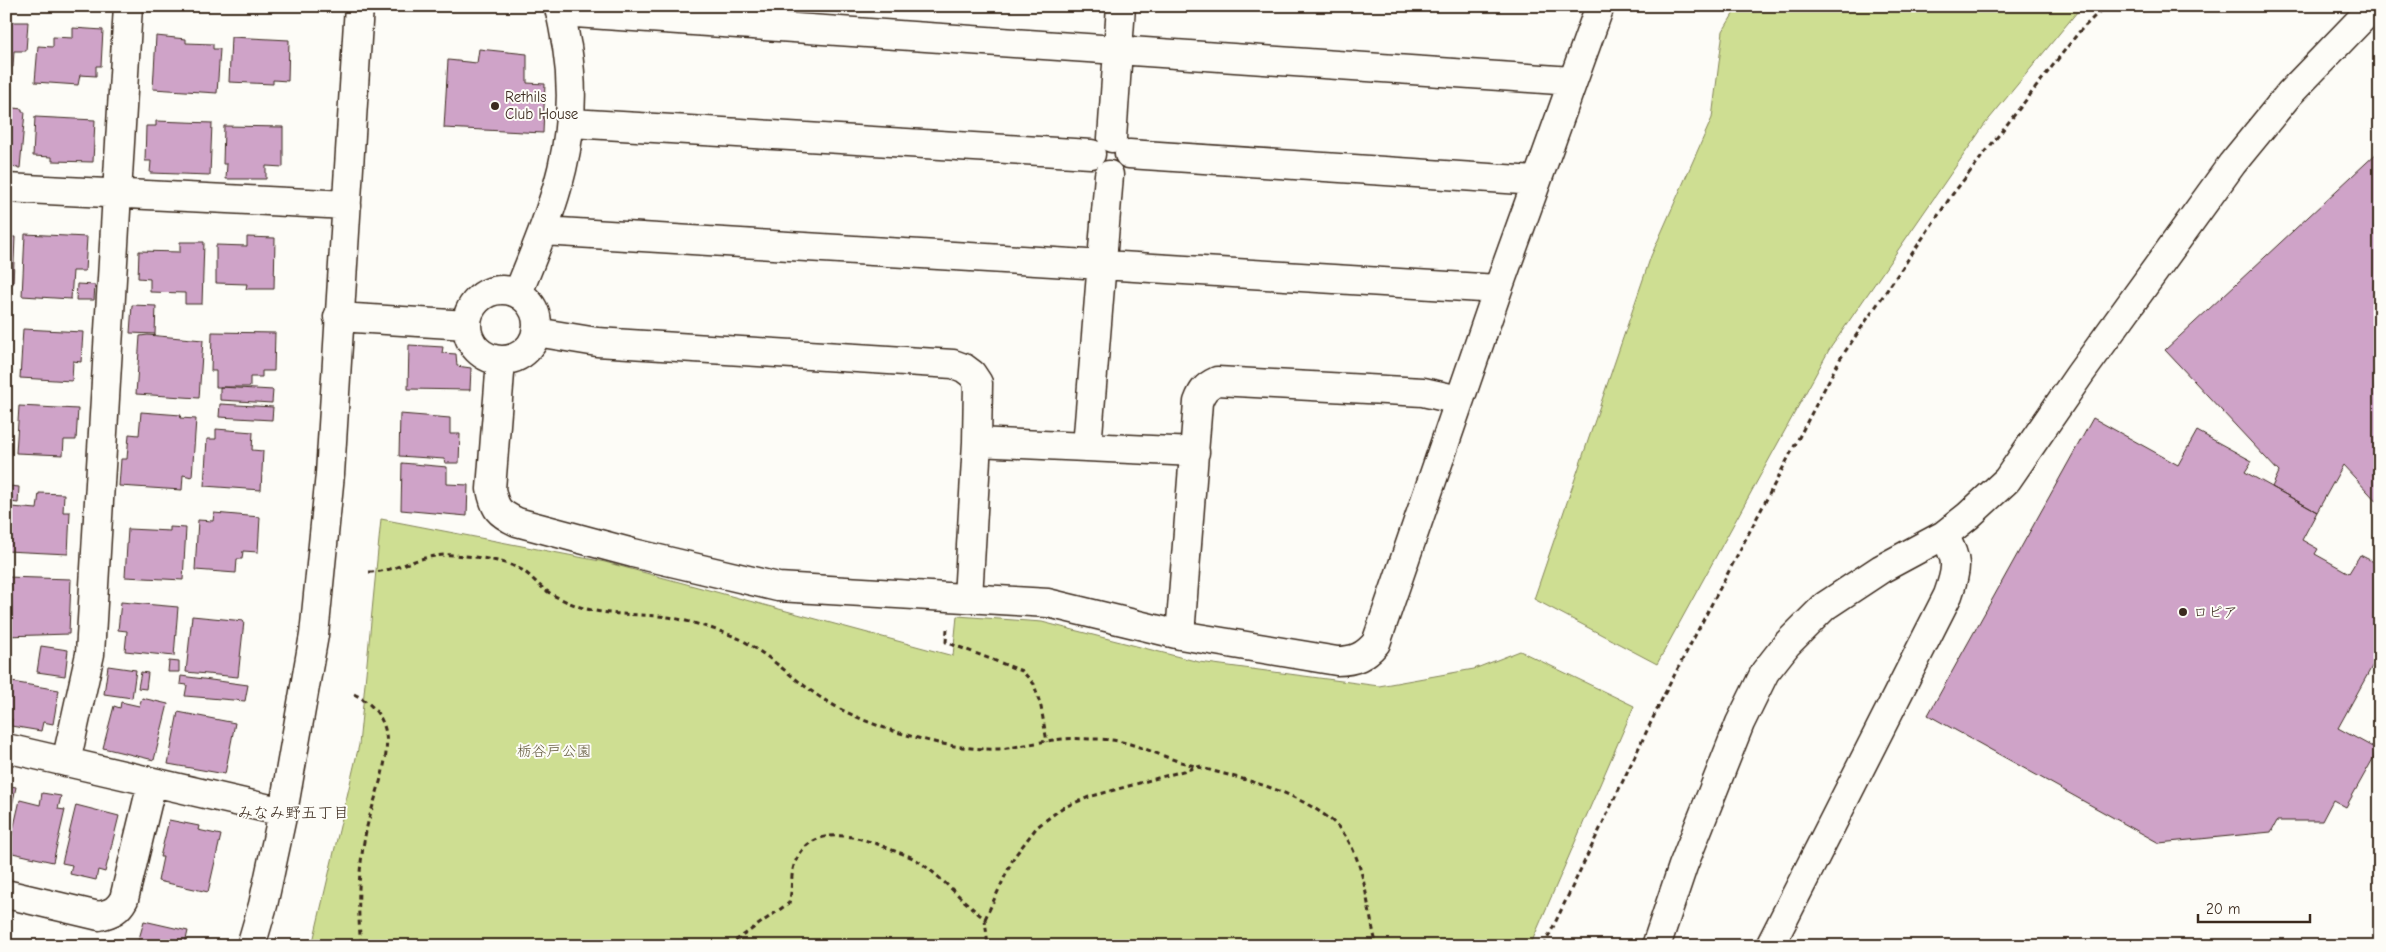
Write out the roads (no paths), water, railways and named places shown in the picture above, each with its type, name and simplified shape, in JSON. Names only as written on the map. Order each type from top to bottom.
[{"type":"street","points":[[66,762],[90,654],[128,6]]},
{"type":"street","points":[[251,946],[263,905],[283,812],[314,635],[330,474],[338,317],[359,6]]},
{"type":"street","points":[[1111,149],[1121,6]]},
{"type":"street","points":[[501,360],[491,489],[494,505],[502,516],[517,522],[633,553],[778,587],[1048,603],[1180,635],[1337,661],[1351,661],[1366,654],[1376,642],[1535,181],[1600,6]]},
{"type":"street","points":[[1656,946],[1682,866],[1740,723],[1765,672],[1787,644],[1825,606],[1881,569],[1944,535],[2007,480],[2086,366],[2232,164],[2290,94],[2374,6]]},
{"type":"street","points":[[518,293],[561,182],[571,123],[570,68],[560,9],[1119,51],[1572,81]]},
{"type":"street","points":[[571,123],[1111,149],[1535,181]]},
{"type":"street","points":[[1087,447],[1109,175],[1122,172],[1128,161],[1111,149]]},
{"type":"street","points":[[6,188],[347,205]]},
{"type":"street","points":[[543,231],[1498,288]]},
{"type":"street","points":[[494,290],[518,293],[534,309],[537,320],[536,332],[527,349],[520,355],[501,360],[481,353],[473,346],[466,325],[468,314],[474,303],[483,295],[494,290]]},
{"type":"street","points":[[338,317],[466,325]]},
{"type":"street","points":[[536,332],[597,342],[953,364],[964,368],[972,374],[978,383],[977,442],[968,598]]},
{"type":"street","points":[[1180,635],[1198,402],[1202,392],[1208,385],[1217,381],[1423,392],[1459,400]]},
{"type":"street","points":[[977,442],[1195,452]]},
{"type":"street","points":[[1770,946],[1948,595],[1955,576],[1955,555],[1944,535]]},
{"type":"street","points":[[6,748],[283,812]]},
{"type":"street","points":[[6,894],[99,916],[115,910],[124,899],[152,783]]},
{"type":"place","name":"Rethils Club House","points":[[495,106]]},
{"type":"place","name":"ロピア","points":[[2183,612]]},
{"type":"district","name":"みなみ野五丁目","points":[[293,813]]},
{"type":"park label","name":"栃谷戸公園","points":[[554,751]]}]
